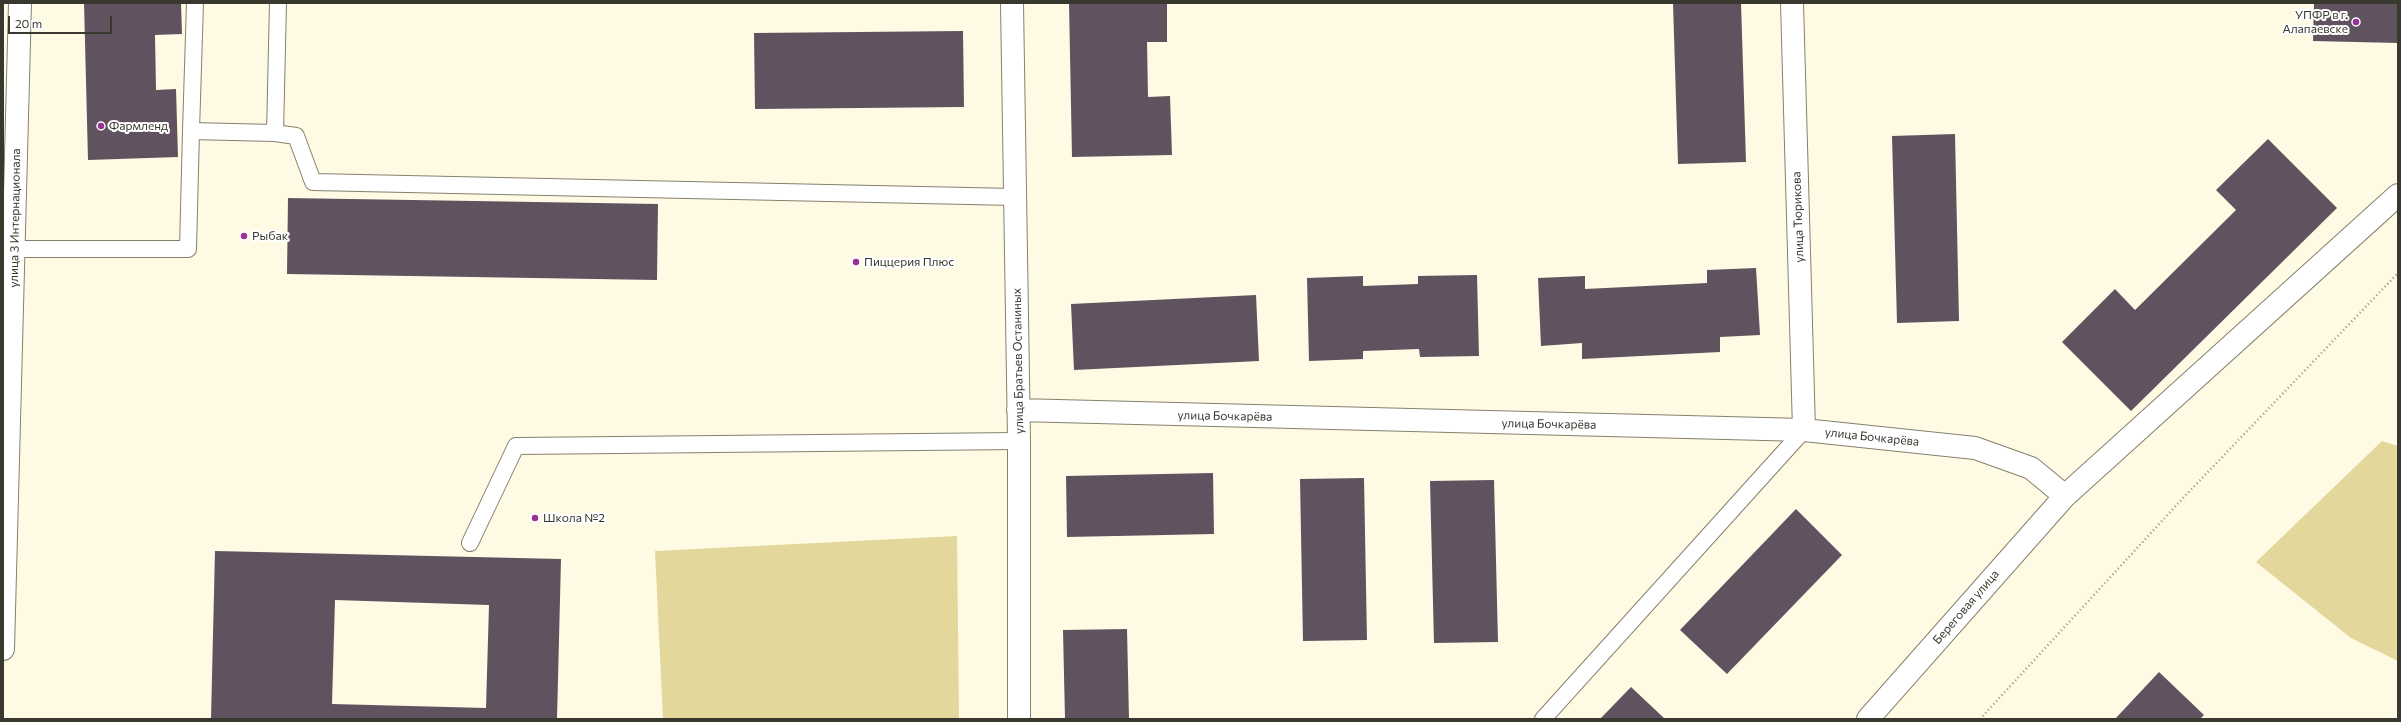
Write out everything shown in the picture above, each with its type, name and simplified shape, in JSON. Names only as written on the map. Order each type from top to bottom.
[{"type":"street","name":"улица 3 Интернационала","points":[[3,649],[6,420],[15,249],[20,3]]},
{"type":"street","name":"улица Братьев Останиных","points":[[1012,3],[1019,440],[1019,719]]},
{"type":"street","name":"улица Тюрикова","points":[[1792,3],[1804,430]]},
{"type":"street","name":"Береговая улица","points":[[1868,719],[2065,496],[2398,195]]},
{"type":"street","name":"улица Бочкарёва","points":[[1018,410],[1804,430],[1975,448],[2031,468],[2065,496]]},
{"type":"lane","points":[[15,249],[188,249],[195,3]]},
{"type":"lane","points":[[275,133],[278,3]]},
{"type":"lane","points":[[191,131],[275,133],[296,136],[313,182],[1015,197]]},
{"type":"lane","points":[[1543,719],[1804,430]]},
{"type":"lane","points":[[470,543],[516,446],[1019,440]]},
{"type":"path","points":[[1980,719],[2184,497],[2398,273]]},
{"type":"shaded area","points":[[2382,441],[2398,446],[2398,661],[2351,638],[2256,562]]},
{"type":"shaded area","points":[[957,536],[959,719],[663,719],[655,551]]},
{"type":"building","points":[[84,3],[181,3],[182,34],[155,35],[156,90],[176,89],[178,157],[88,160]]},
{"type":"building","points":[[1069,3],[1167,3],[1167,42],[1147,42],[1148,97],[1170,96],[1172,155],[1072,157]]},
{"type":"building","points":[[1673,3],[1741,3],[1746,162],[1678,164]]},
{"type":"building","name":"УПФР в г. Алапаевске","points":[[2314,3],[2398,3],[2398,43],[2313,41]]},
{"type":"building","points":[[963,31],[964,107],[755,109],[754,33]]},
{"type":"building","points":[[1955,134],[1959,321],[1897,323],[1892,136]]},
{"type":"building","points":[[2268,139],[2337,208],[2131,411],[2062,342],[2115,289],[2135,310],[2236,210],[2216,190]]},
{"type":"building","points":[[288,198],[658,204],[657,280],[287,274]]},
{"type":"building","points":[[1756,268],[1760,335],[1720,337],[1720,352],[1582,359],[1582,343],[1541,346],[1538,278],[1585,276],[1585,289],[1707,283],[1707,270]]},
{"type":"building","points":[[1477,275],[1479,356],[1420,357],[1419,349],[1363,351],[1363,359],[1309,361],[1307,278],[1363,276],[1363,286],[1418,284],[1418,276]]},
{"type":"building","points":[[1256,295],[1259,361],[1074,370],[1071,304]]},
{"type":"building","points":[[1213,473],[1214,534],[1067,537],[1066,476]]},
{"type":"building","points":[[1364,478],[1367,640],[1303,641],[1300,479]]},
{"type":"building","points":[[1494,480],[1498,642],[1434,643],[1430,481]]},
{"type":"building","points":[[1796,509],[1842,555],[1727,674],[1680,630]]},
{"type":"building","points":[[215,551],[561,559],[557,719],[211,719]],"holes":[[[335,600],[489,605],[486,708],[332,704]]]},
{"type":"building","points":[[1127,629],[1129,719],[1065,719],[1063,630]]},
{"type":"building","points":[[2159,672],[2204,715],[2200,719],[2115,719]]},
{"type":"building","points":[[1631,687],[1665,719],[1600,719]]},
{"type":"place","name":"УПФР в г. Алапаевске","points":[[2356,22]]},
{"type":"place","name":"Фармленд","points":[[101,126]]},
{"type":"place","name":"Рыбак","points":[[244,236]]},
{"type":"place","name":"Пиццерия Плюс","points":[[856,262]]},
{"type":"place","name":"Школа №2","points":[[535,518]]}]
